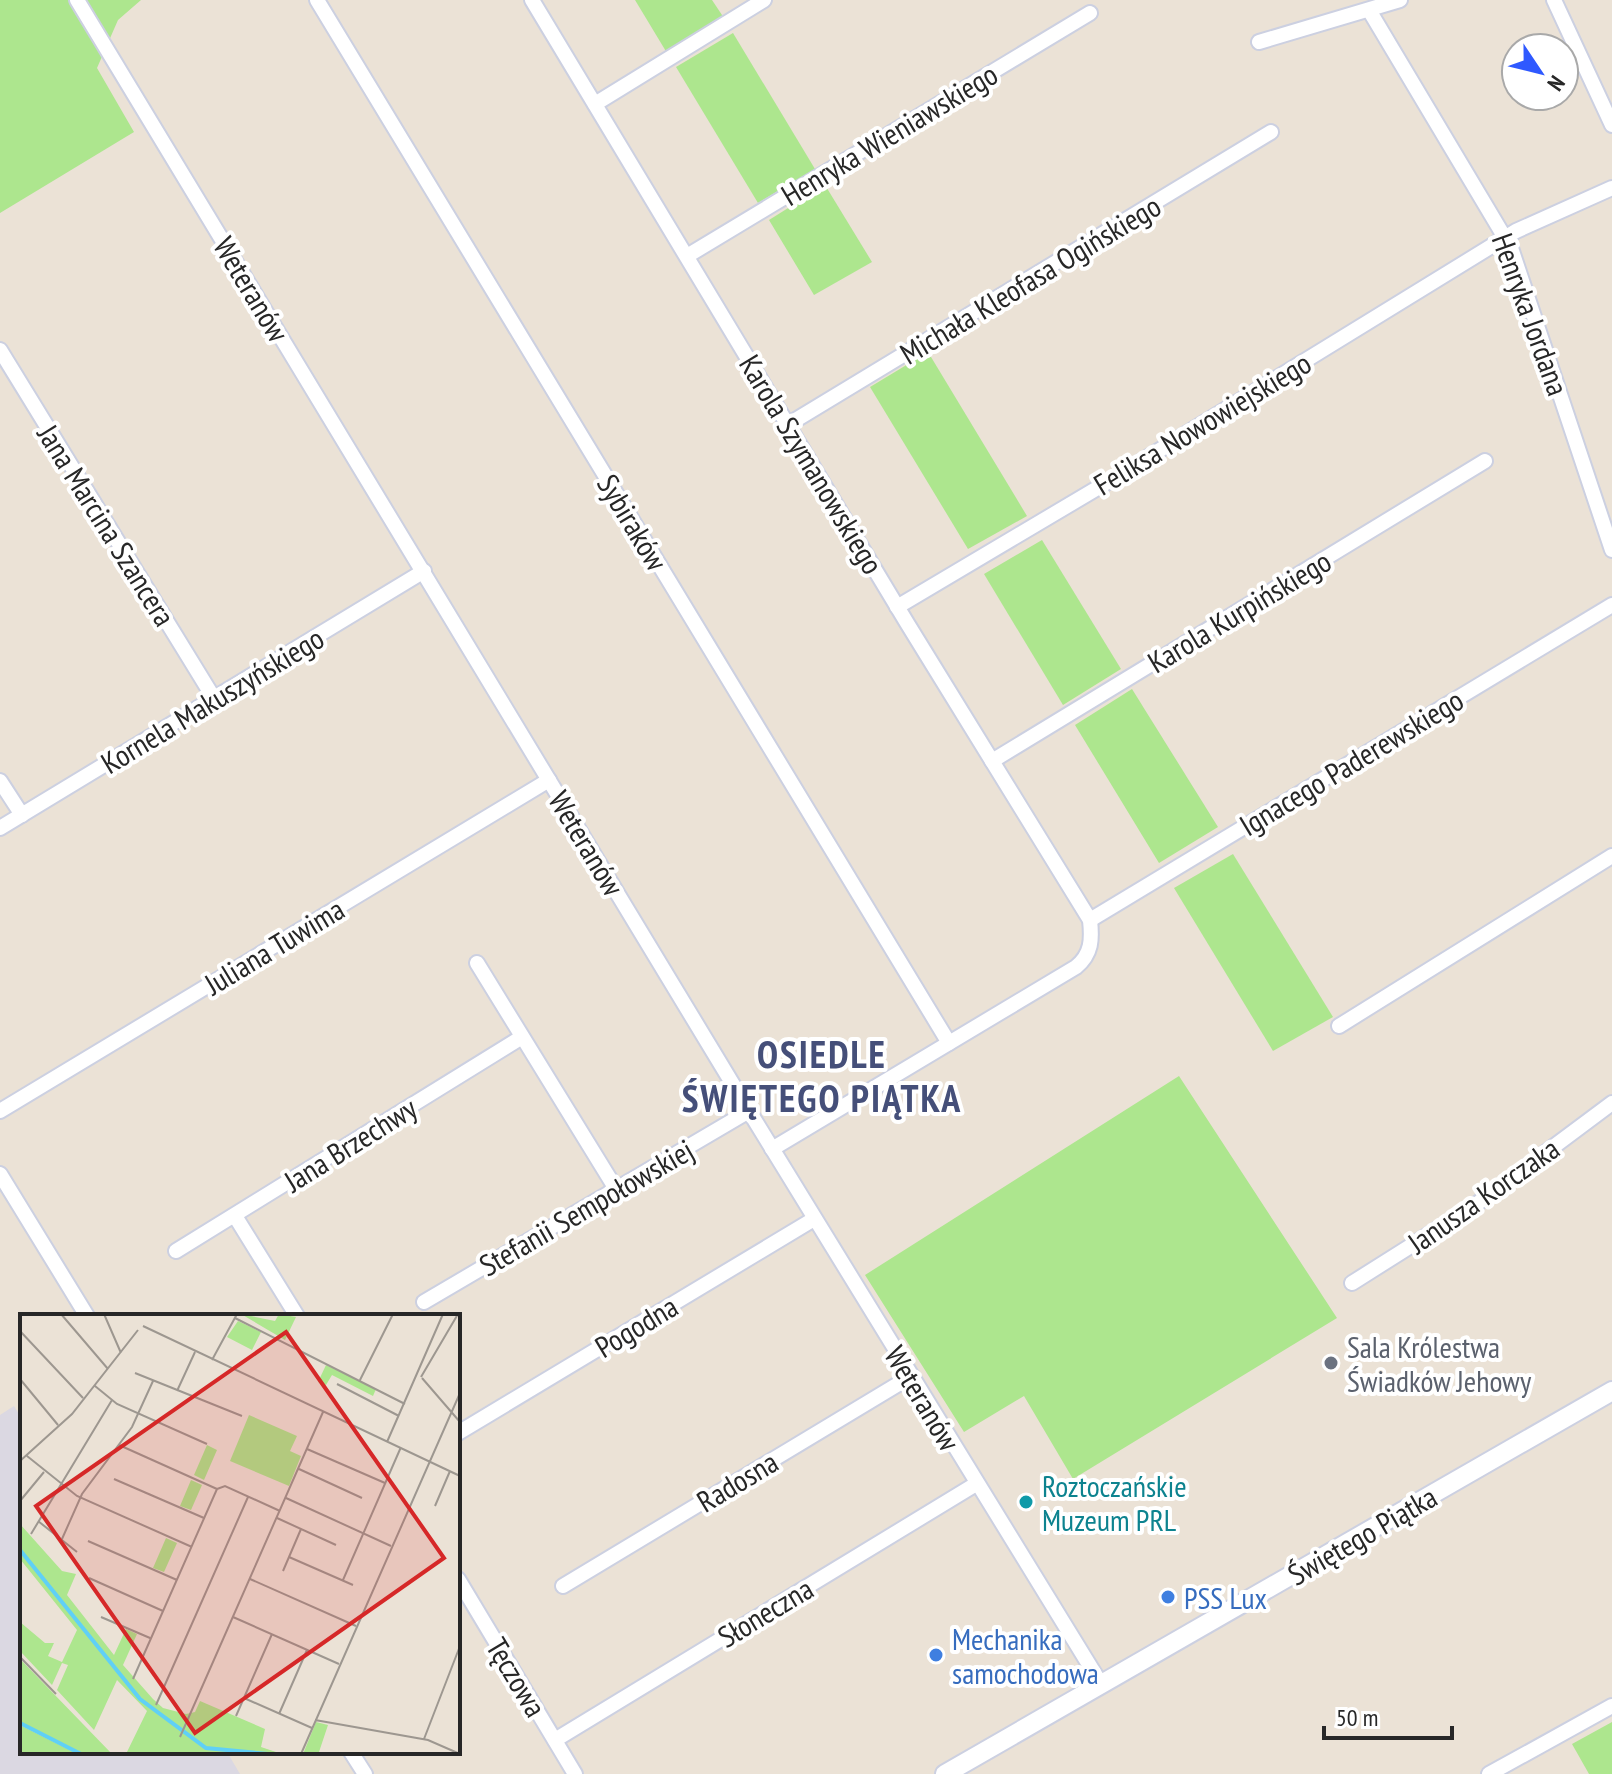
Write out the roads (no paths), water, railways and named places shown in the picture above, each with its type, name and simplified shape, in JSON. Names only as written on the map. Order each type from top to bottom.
[{"type":"street","name":"Weteranów","points":[[77,0],[910,1377],[1101,1684]]},
{"type":"street","name":"Sybiraków","points":[[317,0],[949,1043]]},
{"type":"street","points":[[595,104],[764,0]]},
{"type":"street","points":[[1259,42],[1400,0]]},
{"type":"street","points":[[1554,0],[1612,125]]},
{"type":"street","name":"Karola Szymanowskiego","points":[[534,4],[897,607],[1090,920]]},
{"type":"street","name":"Henryka Jordana","points":[[1369,10],[1506,237],[1527,289],[1612,550]]},
{"type":"street","name":"Henryka Wieniawskiego","points":[[687,256],[1090,13]]},
{"type":"street","name":"Michała Kleofasa Ogińskiego","points":[[789,424],[1271,132]]},
{"type":"street","name":"Feliksa Nowowiejskiego","points":[[897,607],[1111,480],[1506,237],[1539,219],[1612,188]]},
{"type":"street","name":"Jana Marcina Szancera","points":[[0,350],[215,700]]},
{"type":"street","name":"Karola Kurpińskiego","points":[[992,761],[1485,461]]},
{"type":"street","name":"Kornela Makuszyńskiego","points":[[0,828],[424,571]]},
{"type":"street","name":"Ignacego Paderewskiego","points":[[1090,920],[1612,605]]},
{"type":"street","name":"Juliana Tuwima","points":[[0,1111],[549,780]]},
{"type":"street","points":[[0,781],[22,815]]},
{"type":"street","points":[[1339,1026],[1612,856]]},
{"type":"street","points":[[772,1149],[1081,963],[1091,945],[1090,920]]},
{"type":"street","points":[[477,963],[616,1189]]},
{"type":"street","name":"Jana Brzechwy","points":[[176,1251],[522,1037]]},
{"type":"street","name":"Janusza Korczaka","points":[[1352,1283],[1474,1206],[1612,1103]]},
{"type":"street","name":"Stefanii Sempołowskiej","points":[[424,1302],[749,1111]]},
{"type":"street","points":[[0,1174],[86,1314]]},
{"type":"street","points":[[235,1216],[296,1314]]},
{"type":"street","name":"Pogodna","points":[[460,1432],[814,1219]]},
{"type":"street","name":"Radosna","points":[[563,1586],[910,1377]]},
{"type":"street","name":"Świętego Piątka","points":[[945,1774],[1612,1391]]},
{"type":"street","name":"Słoneczna","points":[[555,1740],[976,1484]]},
{"type":"street","name":"Tęczowa","points":[[460,1582],[575,1774]]},
{"type":"street","points":[[1489,1774],[1612,1706]]},
{"type":"street","points":[[352,1754],[365,1774]]},
{"type":"place","name":"Sala Królestwa Świadków Jehowy","points":[[1331,1363]]},
{"type":"place","name":"Roztoczańskie Muzeum PRL","points":[[1026,1502]]},
{"type":"place","name":"PSS Lux","points":[[1168,1597]]},
{"type":"place","name":"Mechanika samochodowa","points":[[936,1655]]},
{"type":"district","name":"OSIEDLE ŚWIĘTEGO PIĄTKA","points":[[822,1075]]}]
